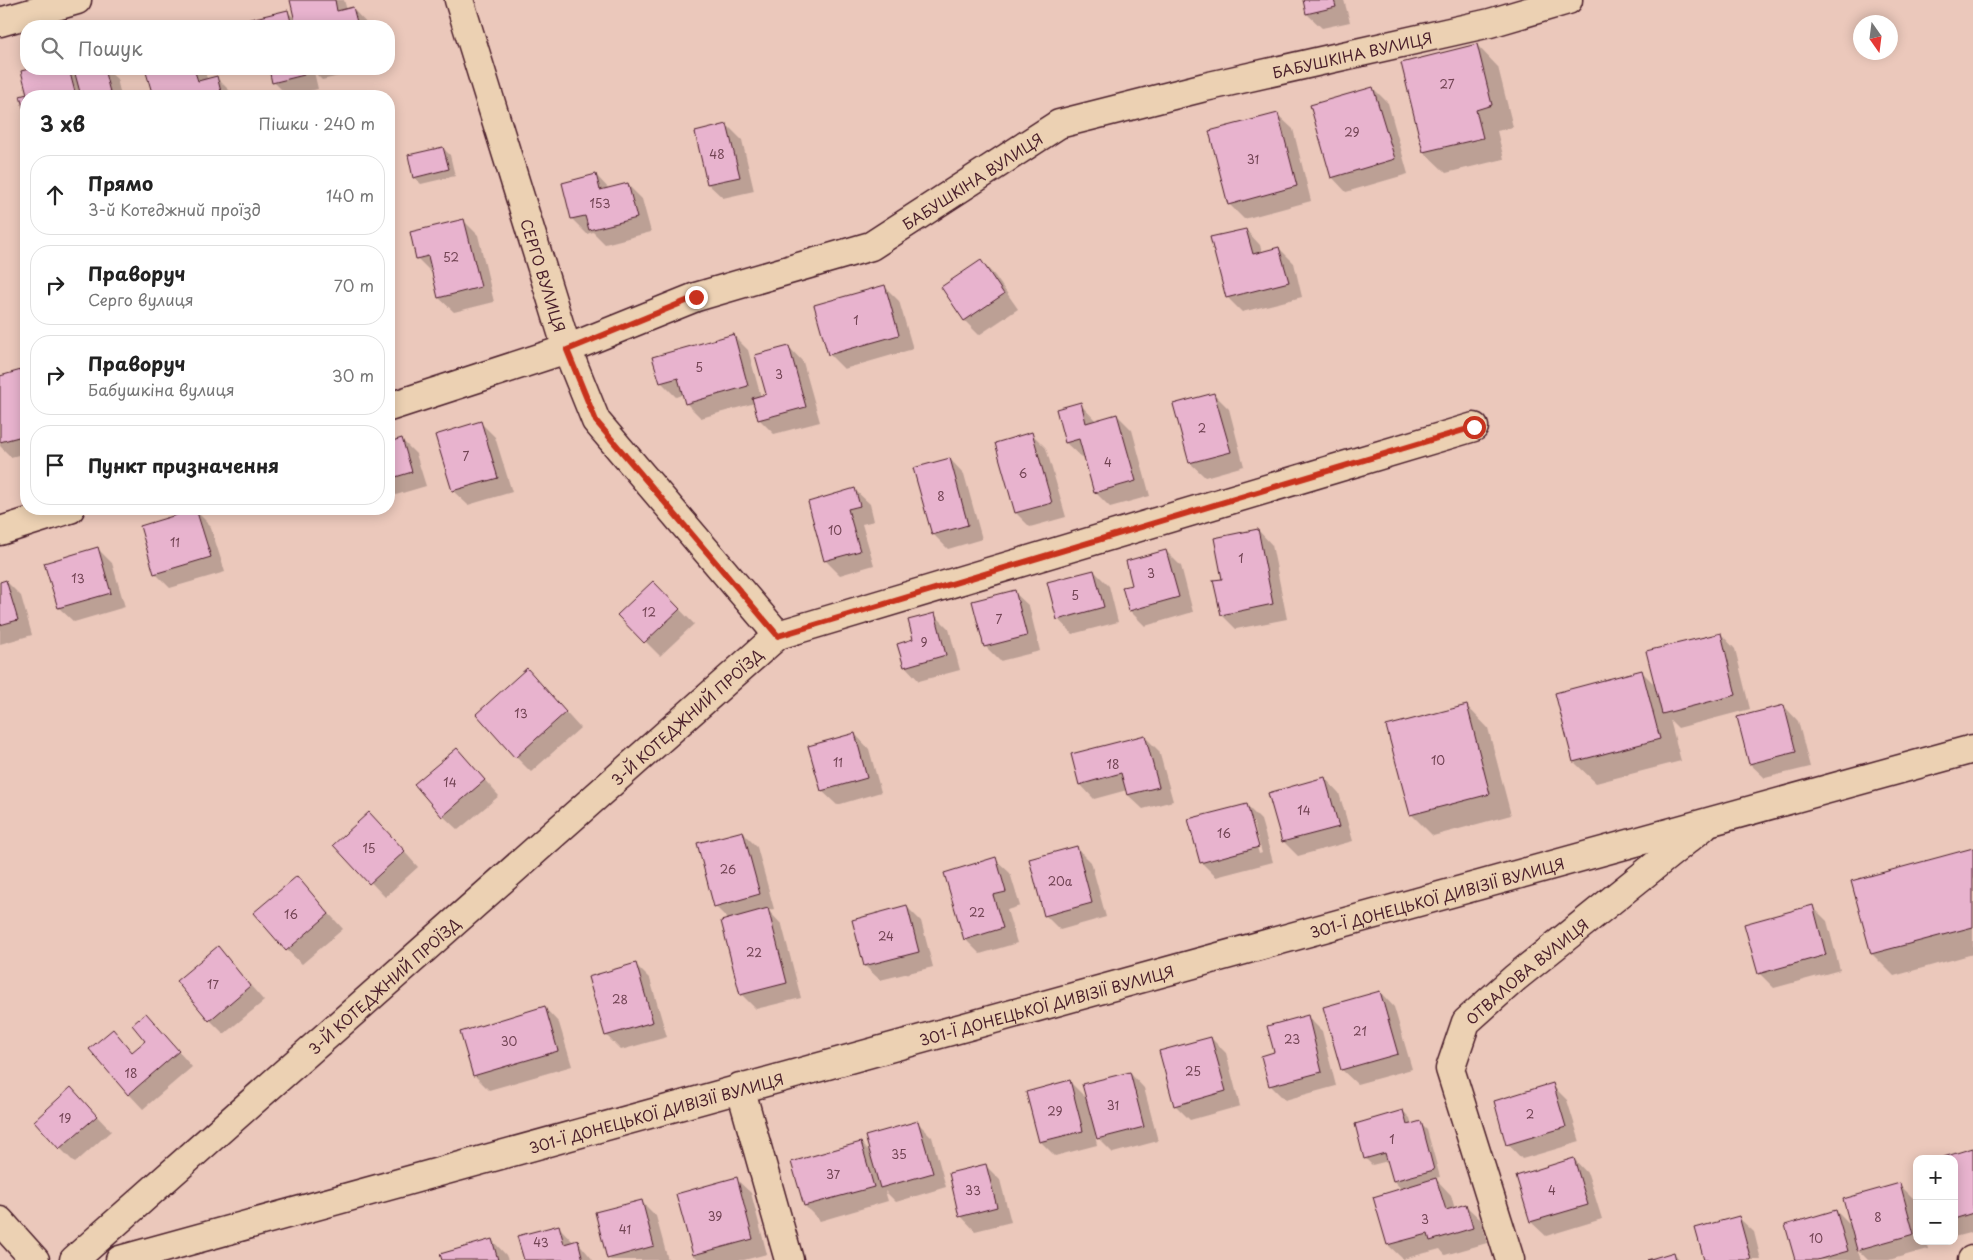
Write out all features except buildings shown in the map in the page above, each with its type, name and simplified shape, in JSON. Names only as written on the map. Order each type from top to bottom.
[{"type":"street","points":[[0,22],[77,0]]},
{"type":"street","name":"СЕРГО ВУЛИЦЯ","points":[[459,0],[567,350],[596,421],[778,636]]},
{"type":"street","name":"БАБУШКІНА ВУЛИЦЯ","points":[[395,405],[567,350],[696,297],[871,246],[1059,124],[1205,87],[1490,22],[1568,0]]},
{"type":"street","name":"3-Й КОТЕДЖНИЙ ПРОЇЗД","points":[[74,1260],[778,636],[1474,427]]},
{"type":"street","points":[[0,531],[51,515]]},
{"type":"street","name":"301-Ї ДОНЕЦЬКОЇ ДИВІЗІЇ ВУЛИЦЯ","points":[[120,1260],[740,1087],[1973,749]]},
{"type":"street","name":"ОТВАЛОВА ВУЛИЦЯ","points":[[1510,1260],[1450,1068],[1466,1022],[1515,978],[1712,820]]},
{"type":"street","points":[[740,1087],[789,1260]]},
{"type":"street","points":[[0,1221],[35,1260]]},
{"type":"route","points":[[696,297],[567,350],[596,421],[778,636],[1474,427]]}]
